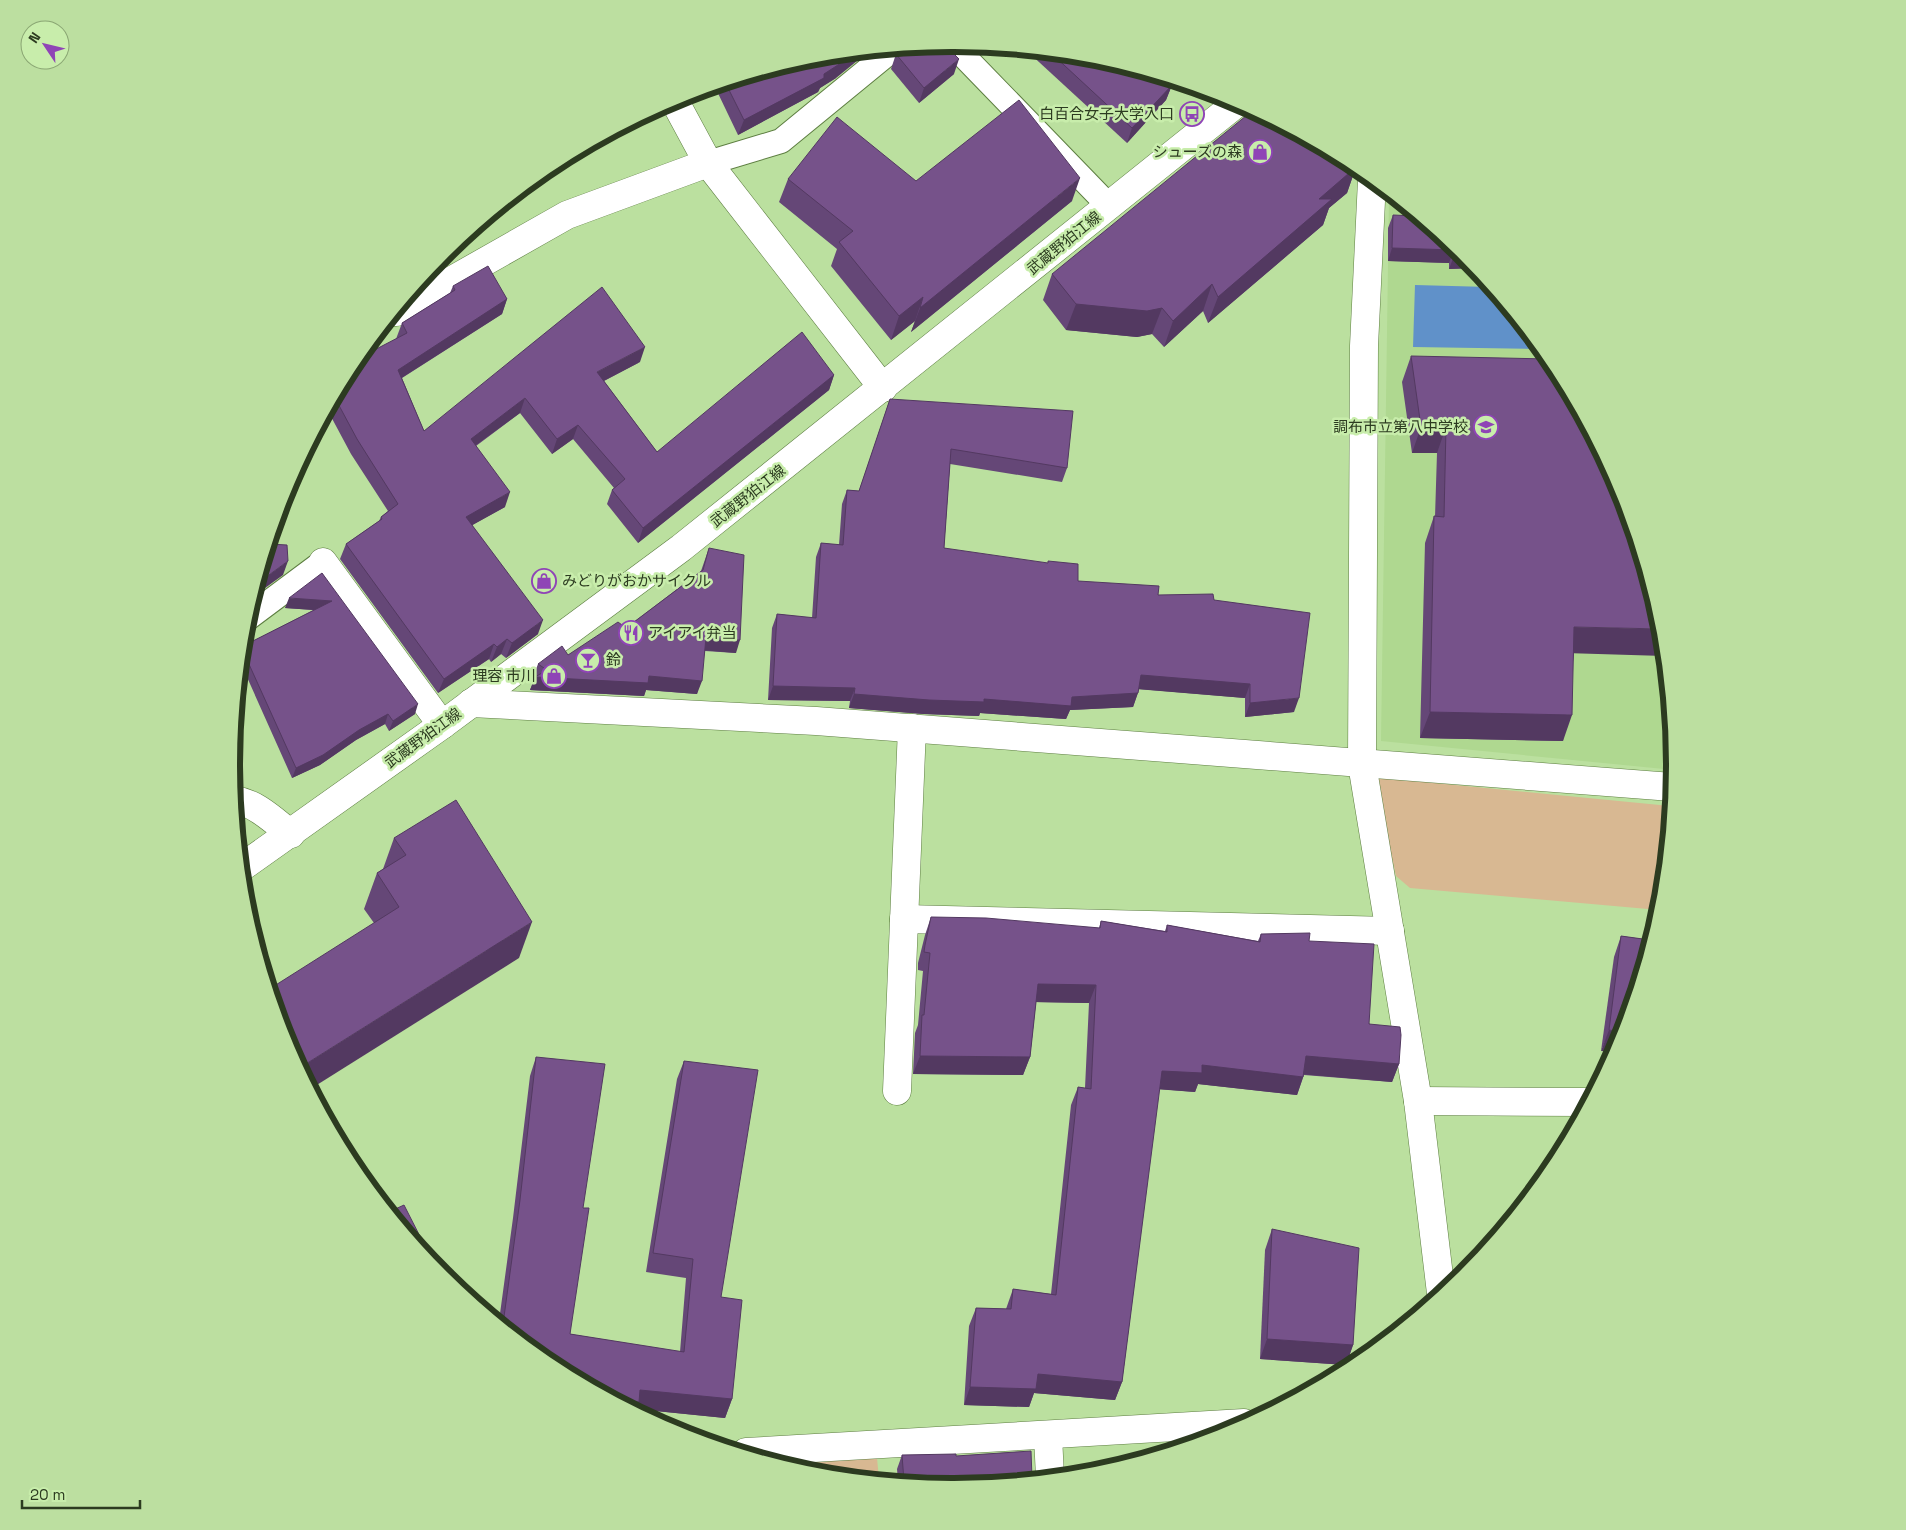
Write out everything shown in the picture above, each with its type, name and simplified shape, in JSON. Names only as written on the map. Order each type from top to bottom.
[{"type":"street","points":[[678,108],[708,163],[883,388]]},
{"type":"street","name":"武蔵野狛江線","points":[[248,862],[291,834],[442,725],[681,548],[1230,109]]},
{"type":"street","points":[[409,304],[567,215],[708,163]]},
{"type":"street","points":[[1372,189],[1364,346],[1362,764],[1418,1101],[1440,1285]]},
{"type":"street","points":[[323,562],[442,725]]},
{"type":"street","points":[[472,703],[816,721],[1665,786]]},
{"type":"street","points":[[897,1091],[912,728]]},
{"type":"street","points":[[242,801],[262,812],[291,834]]},
{"type":"street","points":[[904,919],[1390,932]]},
{"type":"street","points":[[1418,1101],[1580,1102]]},
{"type":"street","points":[[763,1451],[1222,1424]]},
{"type":"street","points":[[1048,1436],[1050,1470]]},
{"type":"lane","points":[[960,52],[1109,206]]},
{"type":"lane","points":[[708,163],[781,141],[884,56]]},
{"type":"lane","points":[[258,611],[323,562]]},
{"type":"shaded area","name":"調布市立第八中学校","points":[[1389,202],[1423,229],[1489,295],[1545,369],[1570,409],[1592,450],[1628,536],[1652,626],[1664,718],[1666,769],[1381,741]]},
{"type":"shaded area","points":[[1374,777],[1664,805],[1659,858],[1651,909],[1410,888],[1396,876]]},
{"type":"shaded area","points":[[877,1458],[878,1473],[814,1464],[805,1462]]},
{"type":"water","points":[[1415,285],[1481,287],[1531,349],[1413,347]]},
{"type":"building","points":[[952,52],[959,59],[924,88],[897,55]]},
{"type":"building","points":[[1060,61],[1092,66],[1170,87],[1132,128]]},
{"type":"building","points":[[843,62],[824,74],[824,78],[744,120],[728,89],[814,66]]},
{"type":"building","points":[[1019,100],[1080,178],[920,308],[923,297],[899,316],[839,242],[853,231],[788,179],[837,117],[916,181]]},
{"type":"building","points":[[1246,116],[1309,148],[1349,173],[1319,199],[1332,199],[1218,297],[1212,284],[1173,321],[1162,308],[1147,311],[1076,304],[1052,274]]},
{"type":"building","points":[[1393,215],[1406,216],[1445,250],[1392,248]]},
{"type":"building","points":[[488,266],[507,299],[398,370],[424,431],[602,287],[645,347],[597,372],[657,452],[802,332],[834,375],[643,528],[612,490],[625,479],[578,425],[557,439],[525,398],[471,439],[510,492],[466,517],[543,620],[512,643],[507,639],[497,647],[494,644],[444,679],[346,544],[382,519],[381,517],[398,504],[357,439],[339,405],[375,350],[407,333],[402,323],[455,290],[453,286]]},
{"type":"building","points":[[1411,356],[1538,359],[1570,409],[1592,450],[1628,536],[1652,629],[1574,627],[1572,715],[1430,712],[1434,516],[1444,517],[1446,427],[1421,427]]},
{"type":"building","points":[[890,399],[1073,411],[1067,468],[951,449],[944,548],[1048,563],[1048,561],[1078,564],[1078,581],[1159,586],[1158,595],[1213,594],[1214,600],[1310,613],[1299,698],[1250,703],[1250,684],[1141,675],[1138,693],[1072,697],[1071,706],[984,699],[984,702],[929,700],[854,694],[855,688],[773,686],[777,614],[816,618],[821,543],[843,545],[847,490],[859,491]]},
{"type":"building","points":[[276,544],[287,545],[288,561],[266,577]]},
{"type":"building","points":[[709,548],[744,555],[740,640],[706,637],[702,681],[649,676],[648,683],[535,677],[547,670],[538,664],[562,646],[568,655],[618,622],[626,628],[703,570]]},
{"type":"building","points":[[322,573],[418,704],[393,721],[388,714],[359,730],[323,755],[296,768],[248,663],[252,642],[332,601],[289,598]]},
{"type":"building","points":[[456,800],[532,922],[307,1064],[275,985],[399,907],[377,873],[406,855],[394,838]]},
{"type":"building","points":[[931,917],[986,918],[1100,928],[1101,921],[1167,932],[1167,925],[1260,942],[1261,934],[1310,933],[1309,941],[1374,944],[1369,1024],[1400,1027],[1399,1064],[1306,1056],[1303,1077],[1202,1065],[1202,1073],[1162,1071],[1122,1382],[1038,1374],[1036,1389],[970,1387],[976,1308],[1011,1309],[1013,1289],[1056,1295],[1078,1087],[1091,1089],[1096,985],[1038,984],[1030,1057],[920,1056],[922,1015],[924,1015],[930,953],[924,952]]},
{"type":"building","points":[[1621,936],[1643,939],[1628,994],[1614,1031],[1609,1030]]},
{"type":"building","points":[[536,1057],[605,1064],[583,1208],[589,1208],[570,1334],[684,1352],[693,1259],[653,1253],[684,1061],[758,1070],[721,1297],[742,1300],[732,1399],[640,1390],[639,1402],[633,1401],[557,1357],[504,1318],[520,1200]]},
{"type":"building","points":[[404,1205],[422,1240],[417,1235],[396,1209]]},
{"type":"building","points":[[1272,1229],[1359,1248],[1353,1345],[1267,1339]]},
{"type":"building","points":[[1031,1451],[1032,1473],[953,1478],[904,1476],[902,1455],[956,1454],[956,1456]]},
{"type":"place","name":"白百合女子大学入口","points":[[1192,114]]},
{"type":"place","name":"シューズの森","points":[[1260,152]]},
{"type":"place","name":"調布市立第八中学校","points":[[1486,427]]},
{"type":"place","name":"みどりがおかサイクル","points":[[544,581]]},
{"type":"place","name":"アイアイ弁当","points":[[631,633]]},
{"type":"place","name":"鈴","points":[[588,660]]},
{"type":"place","name":"理容 市川","points":[[554,676]]}]
